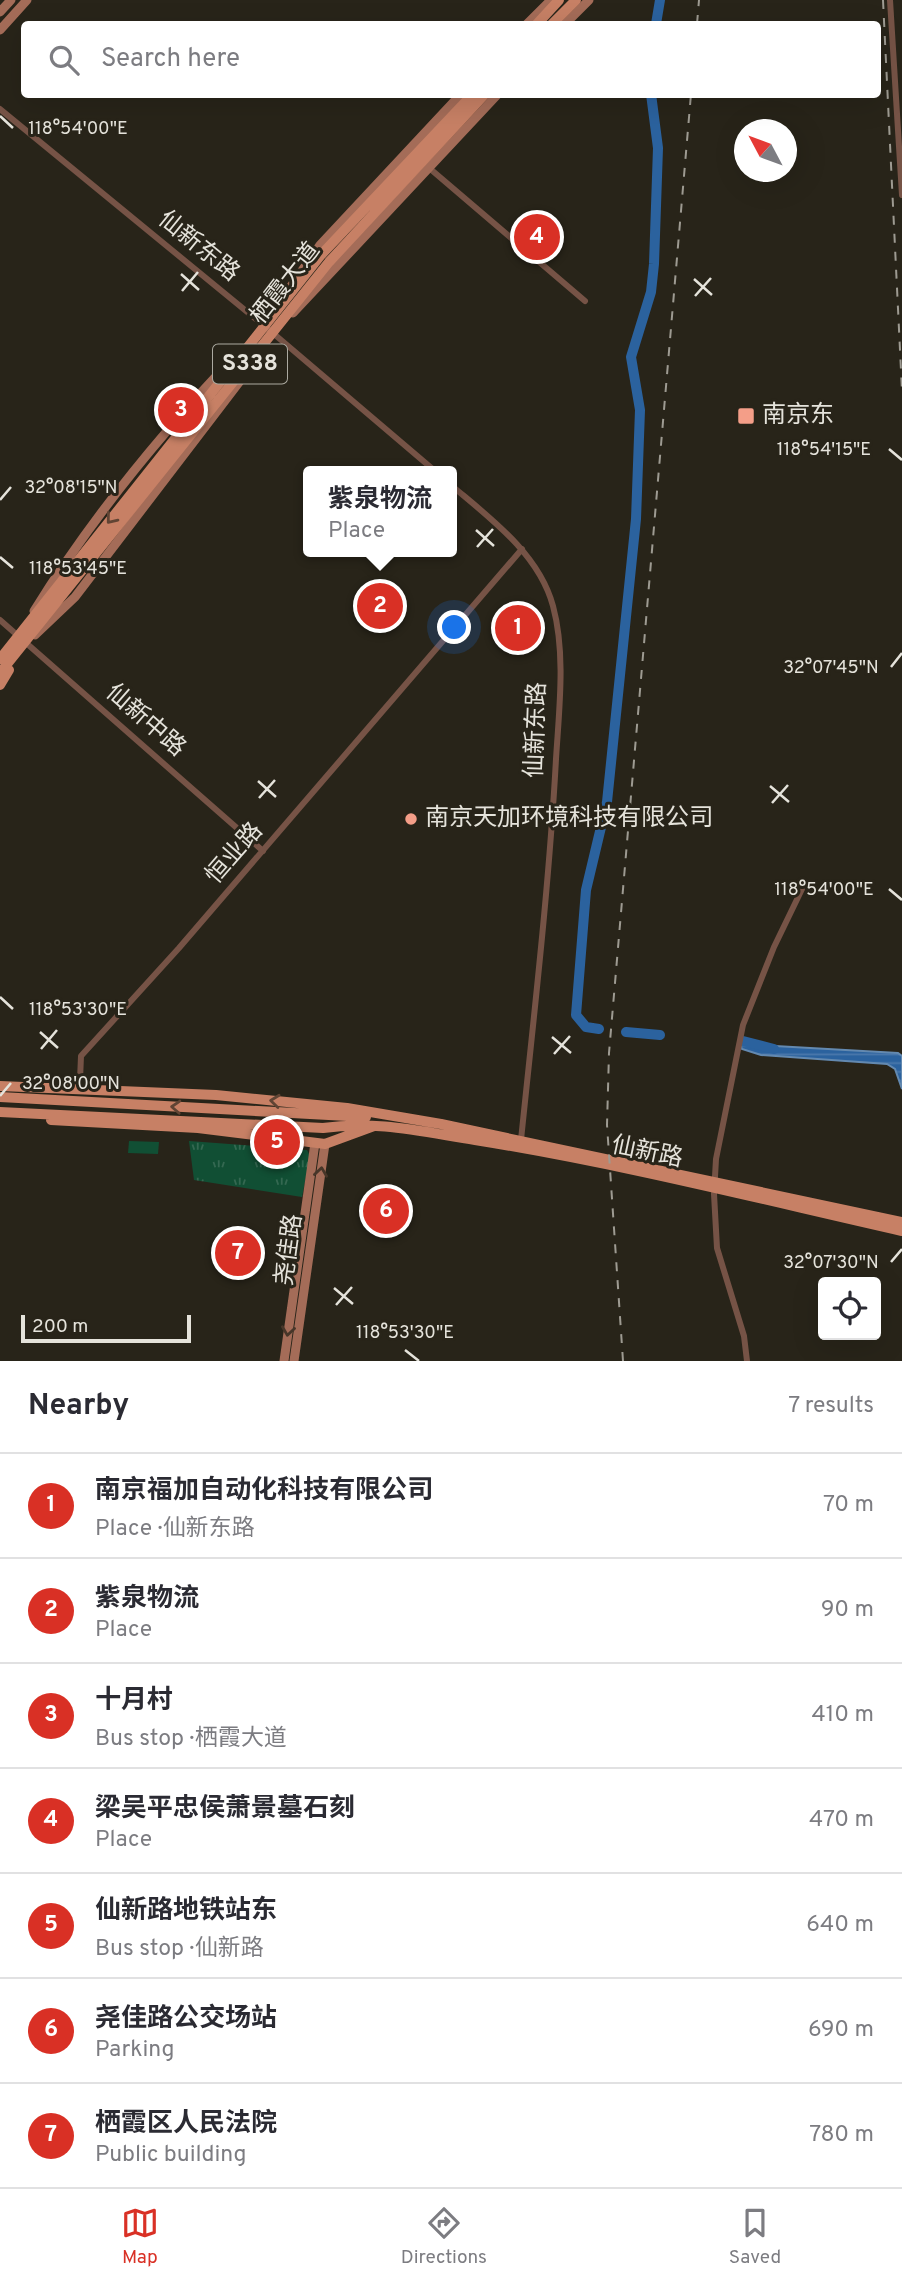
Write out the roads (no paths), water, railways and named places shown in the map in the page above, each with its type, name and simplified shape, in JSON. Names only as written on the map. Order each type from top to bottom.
[{"type":"main road","points":[[540,21],[559,0]]},
{"type":"main road","points":[[555,21],[576,0]]},
{"type":"main road","name":"栖霞大道","points":[[0,673],[22,639],[321,256],[469,98]]},
{"type":"main road","name":"栖霞大道","points":[[22,639],[362,224],[481,98]]},
{"type":"main road","points":[[0,656],[22,639]]},
{"type":"main road","points":[[0,684],[22,639]]},
{"type":"main road","name":"仙新路","points":[[0,1086],[91,1087],[216,1095],[416,1119],[902,1222]]},
{"type":"main road","points":[[91,1087],[97,1120],[104,1124]]},
{"type":"main road","name":"仙新路","points":[[0,1097],[416,1119]]},
{"type":"main road","name":"仙新路","points":[[0,1114],[104,1124],[198,1128],[320,1143],[382,1124]]},
{"type":"main road","name":"仙新路","points":[[0,1114],[323,1128],[355,1123],[382,1124],[532,1150],[902,1231]]},
{"type":"street","points":[[0,12],[10,0]]},
{"type":"street","points":[[0,30],[27,0]]},
{"type":"street","points":[[530,21],[551,0]]},
{"type":"street","points":[[568,21],[589,0]]},
{"type":"street","points":[[890,0],[902,195]]},
{"type":"street","points":[[264,326],[320,245],[457,98]]},
{"type":"street","points":[[274,334],[494,98]]},
{"type":"street","name":"仙新东路","points":[[0,110],[274,334],[429,466]]},
{"type":"street","points":[[429,167],[586,301]]},
{"type":"street","name":"仙新东路","points":[[457,490],[522,549],[544,583],[553,605],[559,641],[554,798],[521,1140]]},
{"type":"street","name":"恒业路","points":[[91,1087],[80,1080],[81,1056],[263,851],[522,549]]},
{"type":"street","name":"仙新中路","points":[[0,620],[263,851]]},
{"type":"street","points":[[747,1361],[744,1336],[717,1248],[714,1194],[716,1159],[743,1026],[774,947],[803,887]]},
{"type":"street","name":"尧佳路","points":[[284,1361],[320,1143]]},
{"type":"street","name":"尧佳路","points":[[295,1361],[320,1143]]},
{"type":"water","points":[[740,1044],[898,1053],[902,1056],[902,1089],[895,1069],[887,1064],[761,1055],[742,1049]]},
{"type":"waterway","points":[[656,21],[660,0]]},
{"type":"waterway","points":[[599,1029],[586,1027],[576,1015],[586,890],[607,802],[636,519],[640,410],[631,357],[651,292],[654,264],[658,148],[652,98]]},
{"type":"waterway","points":[[626,1032],[660,1035]]},
{"type":"waterway","points":[[743,1041],[774,1049]]},
{"type":"railway","points":[[697,21],[699,0]]},
{"type":"railway","points":[[883,0],[902,391]]},
{"type":"railway","points":[[623,1361],[607,1125],[609,1053],[691,98]]},
{"type":"place","name":"梁吴平忠侯萧景墓石刻","points":[[537,237]]},
{"type":"place","name":"十月村","points":[[181,410]]},
{"type":"place","name":"南京东","points":[[746,416]]},
{"type":"place","name":"紫泉物流","points":[[380,606]]},
{"type":"place","name":"南京福加自动化科技有限公司","points":[[518,628]]},
{"type":"place","name":"南京天加环境科技有限公司","points":[[411,819]]},
{"type":"place","name":"仙新路地铁站东","points":[[277,1142]]},
{"type":"place","name":"尧佳路公交场站","points":[[386,1211]]},
{"type":"place","name":"栖霞区人民法院","points":[[238,1253]]}]
